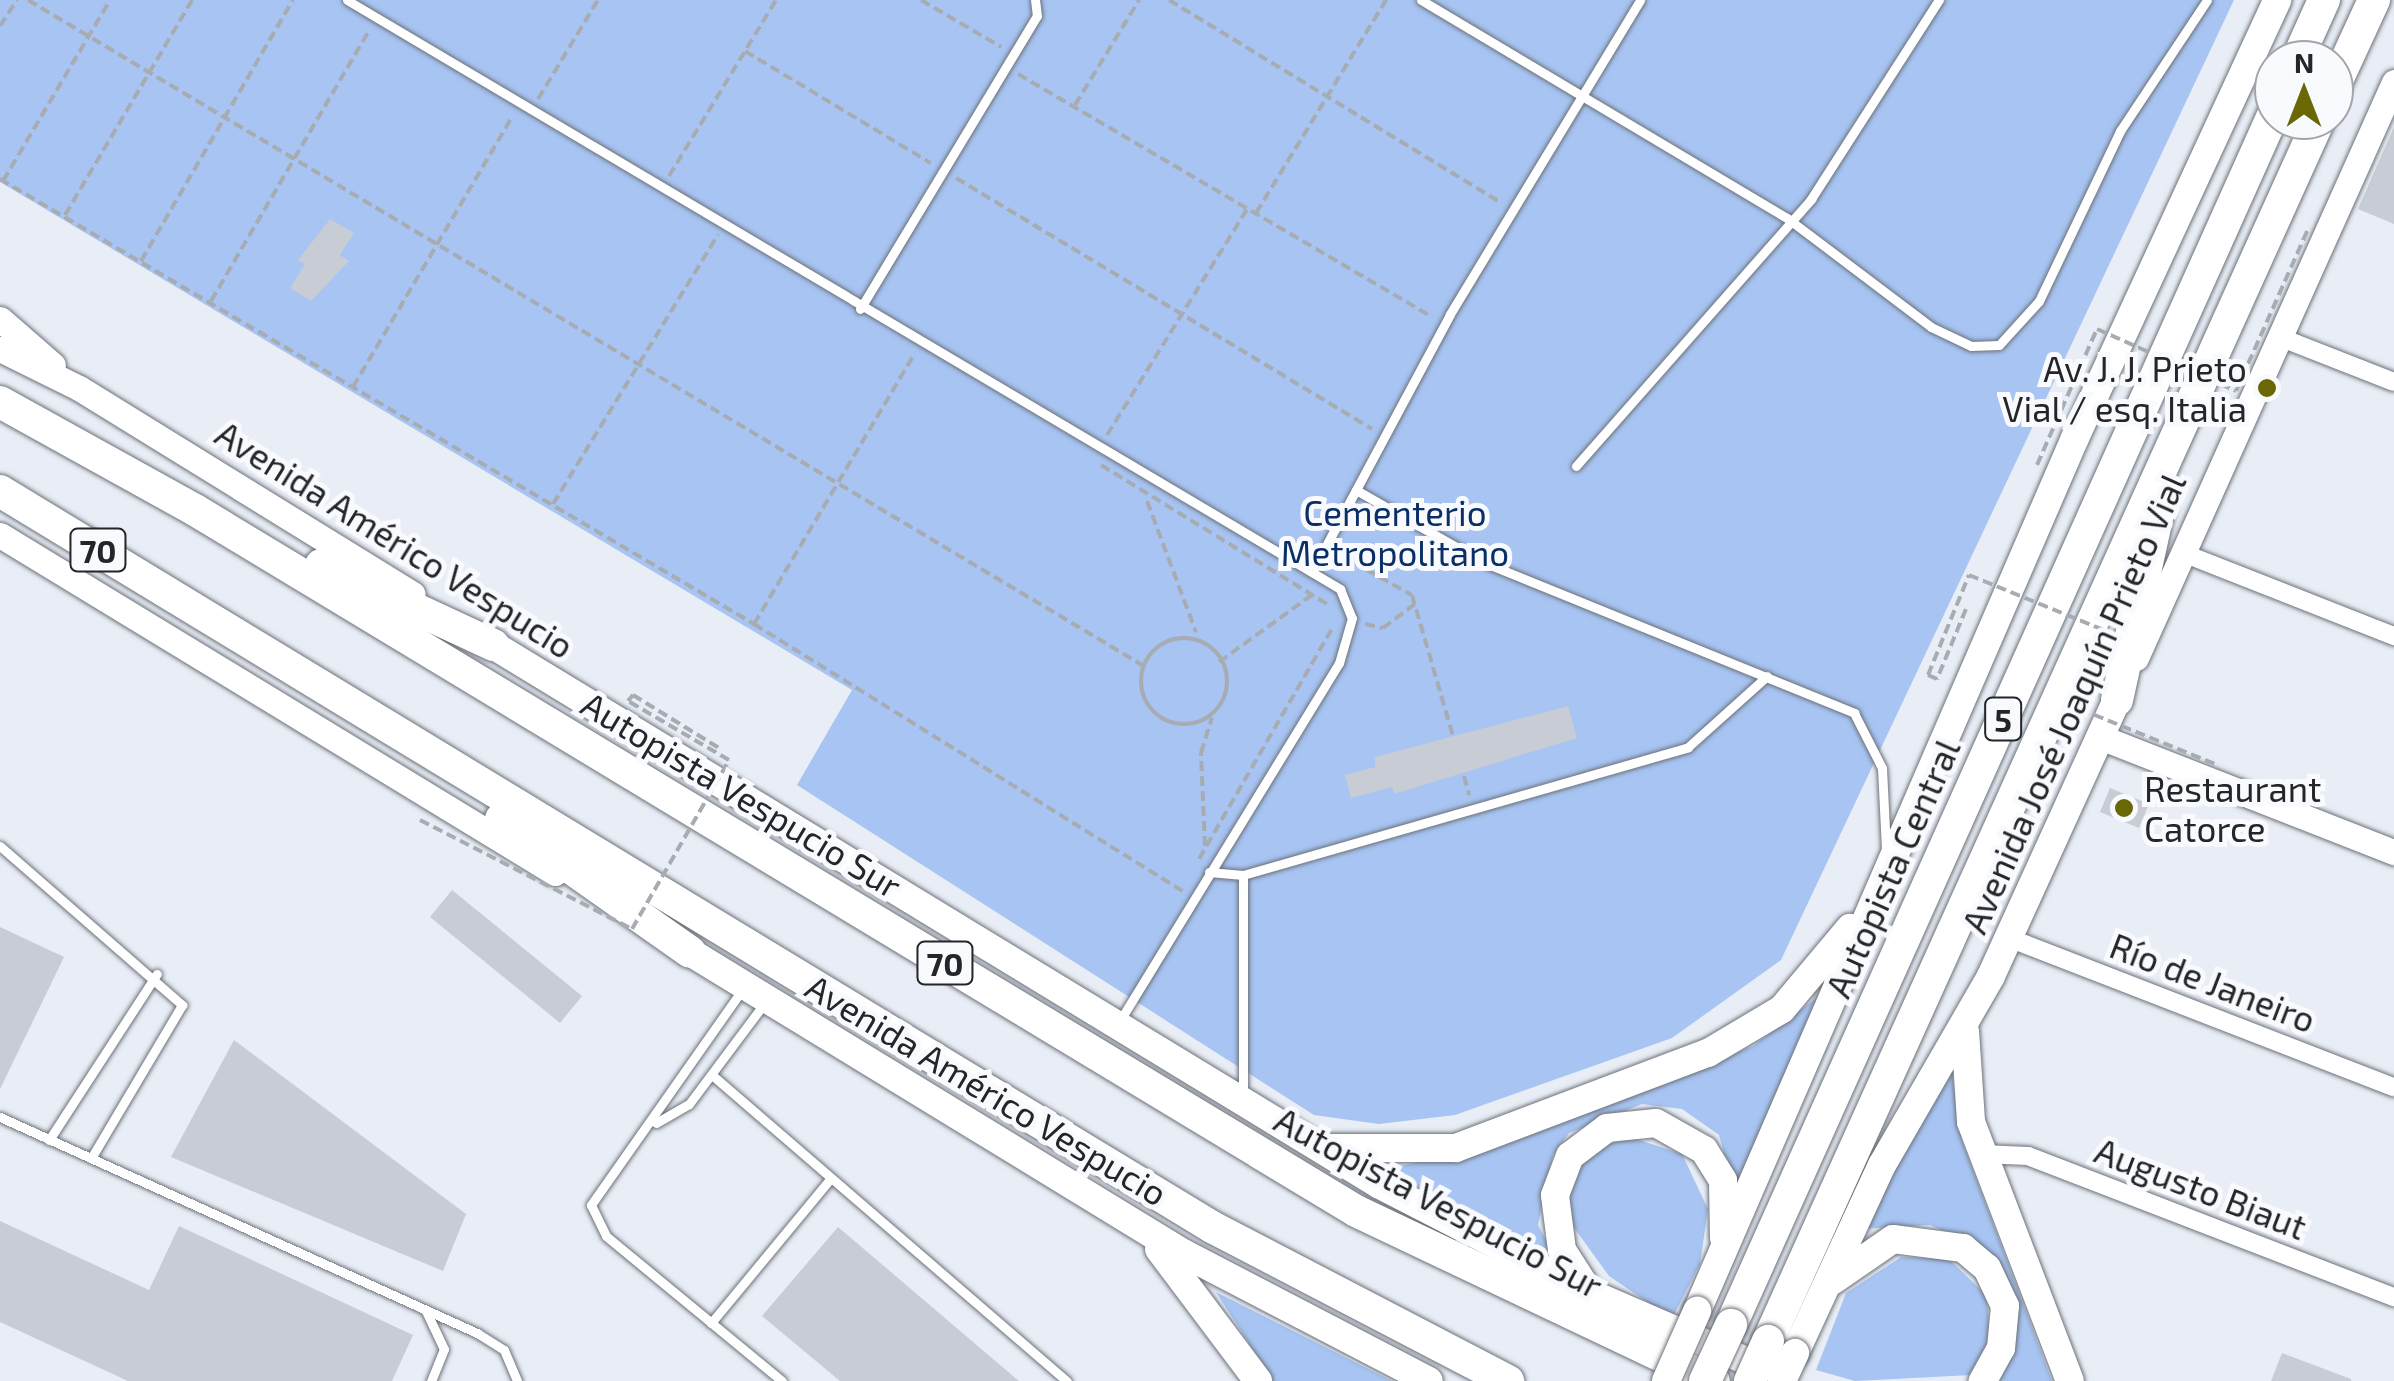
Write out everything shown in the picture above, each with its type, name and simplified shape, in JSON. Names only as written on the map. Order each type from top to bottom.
[{"type":"highway","points":[[2306,40],[2324,0]]},
{"type":"highway","points":[[2354,44],[2374,0]]},
{"type":"highway","name":"Autopista Central","points":[[1705,1381],[2262,140]]},
{"type":"highway","name":"5","points":[[1750,1381],[1781,1347],[2184,412],[2310,140]]},
{"type":"highway","name":"Autopista Vespucio Sur","points":[[0,402],[195,510],[1342,1202],[1714,1381]]},
{"type":"highway","points":[[2117,700],[2184,412]]},
{"type":"highway","name":"70","points":[[0,491],[1212,1227],[1508,1381]]},
{"type":"highway","points":[[195,510],[494,645]]},
{"type":"highway","points":[[350,704],[690,952]]},
{"type":"main road","points":[[1666,1381],[1886,872],[2276,0]]},
{"type":"main road","name":"Avenida José Joaquín Prieto Vial","points":[[1782,1381],[1781,1347],[1819,1298],[1882,1166],[1966,1026],[2009,938],[2394,82]]},
{"type":"main road","points":[[0,319],[79,388]]},
{"type":"main road","name":"Avenida Américo Vespucio","points":[[0,349],[79,388],[1310,1144],[1592,1294],[1794,1381]]},
{"type":"main road","name":"Avenida Américo Vespucio","points":[[0,534],[1133,1223],[1429,1381]]},
{"type":"main road","points":[[0,551],[65,577]]},
{"type":"main road","points":[[2100,737],[2394,852]]},
{"type":"main road","points":[[1310,1144],[1380,1155],[1456,1148],[1730,1044],[1818,971],[1886,872]]},
{"type":"main road","name":"Avenida José Joaquín Prieto Vial","points":[[1966,1026],[1966,1092],[1982,1154],[2070,1381]]},
{"type":"main road","points":[[1592,1294],[1562,1250],[1555,1195],[1570,1156],[1608,1128],[1656,1124],[1704,1150],[1725,1193],[1723,1254]]},
{"type":"main road","points":[[1133,1223],[1258,1381]]},
{"type":"main road","points":[[1819,1298],[1857,1258],[1893,1239],[1963,1248],[1987,1268],[2005,1306],[2002,1348],[1983,1381]]},
{"type":"street","points":[[2279,337],[2394,382]]},
{"type":"street","points":[[2182,553],[2394,636]]},
{"type":"street","name":"Río de Janeiro","points":[[2009,938],[2394,1087]]},
{"type":"street","name":"Augusto Biaut","points":[[1982,1154],[2028,1156],[2394,1297]]},
{"type":"lane","points":[[346,0],[1097,451],[1340,589],[1352,618],[1339,663],[1116,1026]]},
{"type":"lane","points":[[860,309],[939,168],[1037,16],[1035,0]]},
{"type":"lane","points":[[1421,0],[1787,218],[1931,327],[1971,346],[1999,345],[2039,301],[2120,131],[2208,0]]},
{"type":"lane","points":[[1312,570],[1445,325],[1640,0]]},
{"type":"lane","points":[[1576,466],[1787,218],[1810,199],[1939,0]]},
{"type":"lane","points":[[1356,490],[1483,562],[1846,708],[1870,732],[1883,776],[1886,872]]},
{"type":"lane","points":[[1210,872],[1244,875],[1700,742],[1767,676]]},
{"type":"lane","points":[[0,846],[157,974],[182,1006],[91,1158]]},
{"type":"lane","points":[[1243,1104],[1244,875]]},
{"type":"lane","points":[[49,1140],[157,974]]},
{"type":"lane","points":[[756,992],[712,1076],[689,1104],[656,1123],[591,1204],[606,1236],[782,1381]]},
{"type":"lane","points":[[656,1123],[667,1087],[756,992]]},
{"type":"lane","points":[[712,1076],[1067,1381]]},
{"type":"lane","points":[[0,1117],[424,1309],[504,1350],[518,1381]]},
{"type":"lane","points":[[712,1323],[831,1178]]},
{"type":"lane","points":[[424,1309],[444,1350],[431,1381]]},
{"type":"path","points":[[0,26],[17,0]]},
{"type":"path","points":[[28,0],[836,486],[1144,666]]},
{"type":"path","points":[[110,0],[1,180],[754,624],[1184,892],[1190,903]]},
{"type":"path","points":[[64,217],[152,74],[192,0]]},
{"type":"path","points":[[142,261],[293,0]]},
{"type":"path","points":[[531,111],[598,0]]},
{"type":"path","points":[[661,189],[776,0]]},
{"type":"path","points":[[922,0],[1014,54]]},
{"type":"path","points":[[1074,105],[1139,0]]},
{"type":"path","points":[[1170,0],[1514,210]]},
{"type":"path","points":[[1256,213],[1386,0]]},
{"type":"path","points":[[211,301],[377,18]]},
{"type":"path","points":[[745,51],[1384,437]]},
{"type":"path","points":[[1006,67],[1445,325]]},
{"type":"path","points":[[353,387],[519,104]]},
{"type":"path","points":[[1184,892],[1205,846],[1334,626],[1332,608],[1104,474],[1097,451],[1248,208]]},
{"type":"path","points":[[552,506],[723,226]]},
{"type":"path","points":[[2037,466],[2097,328],[2236,391],[2308,229]]},
{"type":"path","points":[[754,624],[920,345]]},
{"type":"path","points":[[1147,501],[1196,632],[1220,662],[1227,684],[1201,753],[1205,846]]},
{"type":"path","points":[[1325,550],[1400,584],[1416,604],[1453,736]]},
{"type":"path","points":[[1966,608],[1937,679],[1928,676],[1969,575],[2111,633],[2080,709],[2217,765]]},
{"type":"path","points":[[1220,662],[1312,594]]},
{"type":"path","points":[[1352,618],[1379,630],[1416,604]]},
{"type":"path","points":[[1196,632],[1175,636],[1144,666],[1140,681],[1162,722],[1214,714]]},
{"type":"path","points":[[420,820],[632,929],[729,760],[628,701],[633,695],[719,748]]},
{"type":"path","points":[[1464,776],[1473,809]]},
{"type":"green space","name":"Cementerio Metropolitano","points":[[0,0],[2234,0],[1781,960],[1672,1038],[1455,1115],[1379,1124],[1314,1115],[797,785],[852,690],[0,182]]},
{"type":"green space","points":[[1820,995],[1735,1193],[1719,1135],[1682,1109],[1642,1104],[1569,1133],[1553,1155],[1538,1225],[1557,1261],[1385,1169],[1498,1146],[1753,1046]]},
{"type":"green space","points":[[1951,1066],[1962,1141],[2052,1381],[2000,1381],[2015,1338],[1988,1252],[1930,1225],[1862,1229]]},
{"type":"green space","points":[[1630,1137],[1682,1154],[1708,1209],[1700,1264],[1672,1319],[1609,1276],[1567,1218],[1570,1178],[1592,1150]]},
{"type":"green space","points":[[1901,1257],[1949,1259],[1987,1296],[1990,1349],[1971,1375],[1855,1381],[1816,1370],[1846,1293]]},
{"type":"green space","points":[[1216,1292],[1392,1381],[1273,1381]]},
{"type":"building","points":[[2394,127],[2394,224],[2358,209]]},
{"type":"building","points":[[330,219],[354,233],[340,255],[349,261],[311,301],[290,288],[305,264],[298,260]]},
{"type":"building","points":[[1568,706],[1577,738],[1394,794],[1392,787],[1351,798],[1345,775],[1375,767],[1375,757]]},
{"type":"building","name":"Restaurant Catorce","points":[[2110,788],[2149,804],[2139,828],[2100,812]]},
{"type":"building","points":[[452,890],[582,996],[560,1023],[430,917]]},
{"type":"building","points":[[0,927],[64,957],[0,1089]]},
{"type":"building","points":[[234,1040],[466,1214],[443,1271],[171,1157]]},
{"type":"building","points":[[0,1221],[149,1290],[179,1226],[413,1335],[392,1381],[128,1381],[0,1322]]},
{"type":"building","points":[[838,1227],[1019,1381],[840,1381],[762,1316]]},
{"type":"building","points":[[2282,1353],[2351,1379],[2351,1381],[2271,1381]]},
{"type":"place","name":"Av. J. J. Prieto Vial / esq. Italia","points":[[2267,388]]},
{"type":"place","name":"Restaurant Catorce","points":[[2124,808]]}]
